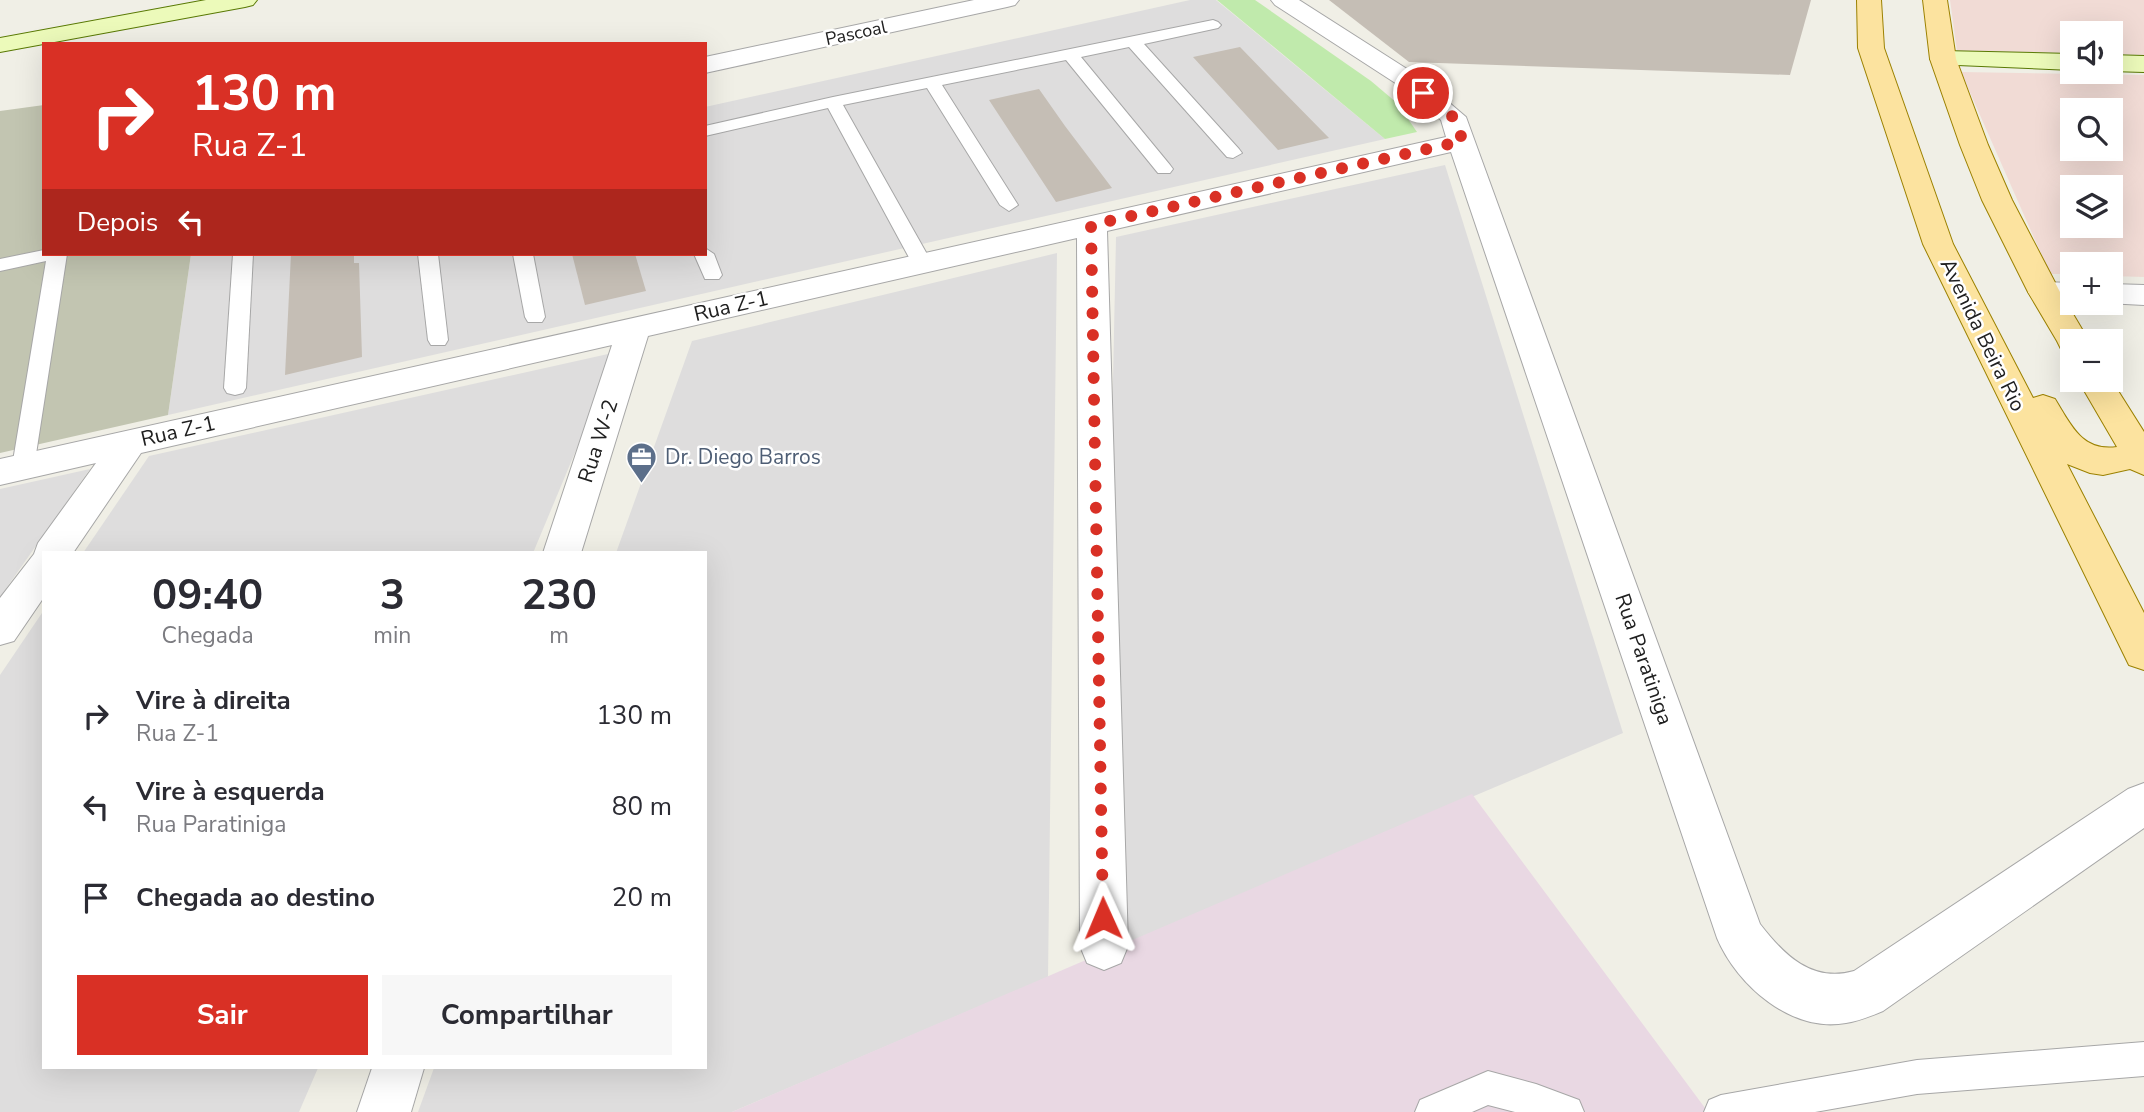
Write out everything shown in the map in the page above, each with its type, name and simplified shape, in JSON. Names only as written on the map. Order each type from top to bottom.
[{"type":"main road","name":"Avenida Beira Rio","points":[[1869,0],[1871,48],[1938,244],[2144,653]]},
{"type":"main road","points":[[1936,0],[1943,59],[1997,200],[2058,292],[2069,329]]},
{"type":"main road","points":[[1938,244],[1971,285],[2063,443],[2087,460],[2105,463],[2141,457],[2102,392]]},
{"type":"street","points":[[0,45],[245,0]]},
{"type":"street","name":"Pascoal","points":[[707,65],[1007,0]]},
{"type":"street","name":"Rua Paratiniga","points":[[1283,0],[1409,81],[1453,117],[1741,938],[1756,960],[1776,978],[1800,992],[1824,1000],[1847,1000],[1865,993],[2144,803]]},
{"type":"street","points":[[1943,59],[2060,62]]},
{"type":"street","points":[[2123,63],[2144,64]]},
{"type":"street","name":"Rua Z-1","points":[[12,470],[1463,141]]},
{"type":"street","points":[[1091,225],[1104,946]]},
{"type":"street","points":[[2123,294],[2144,295]]},
{"type":"street","name":"Rua W-2","points":[[563,551],[634,328]]},
{"type":"street","points":[[53,551],[129,443]]},
{"type":"street","points":[[0,629],[42,569]]},
{"type":"street","points":[[384,1112],[398,1069]]},
{"type":"lane","points":[[707,131],[1213,24]]},
{"type":"lane","points":[[1133,41],[1233,153]]},
{"type":"lane","points":[[1070,54],[1164,169]]},
{"type":"lane","points":[[932,82],[1009,205]]},
{"type":"lane","points":[[833,102],[922,263]]},
{"type":"lane","points":[[0,265],[44,256]]},
{"type":"lane","points":[[12,470],[54,256]]},
{"type":"lane","points":[[235,388],[243,256]]},
{"type":"lane","points":[[428,256],[438,340]]},
{"type":"lane","points":[[523,256],[535,317]]},
{"type":"lane","points":[[705,256],[712,275]]},
{"type":"lane","points":[[1721,1112],[1917,1077],[2144,1059]]},
{"type":"lane","points":[[1432,1112],[1488,1088],[1567,1112]]},
{"type":"shaded area","points":[[1190,0],[1216,0],[1385,139],[168,415],[191,256],[707,256],[707,107]]},
{"type":"shaded area","points":[[1950,0],[2144,0],[2144,55],[2123,54],[2123,21],[2060,21],[2060,53],[1957,51]]},
{"type":"shaded area","points":[[1961,72],[2060,74],[2060,84],[2123,84],[2123,75],[2144,75],[2144,277],[2123,276],[2123,252],[2060,252],[2060,274],[2050,274]]},
{"type":"shaded area","points":[[42,105],[42,256],[191,256],[168,415],[0,453],[0,111]]},
{"type":"shaded area","points":[[1445,165],[1623,733],[1101,954],[1116,237]]},
{"type":"shaded area","points":[[1057,253],[1048,977],[732,1112],[418,1112],[434,1069],[707,1069],[707,551],[617,551],[692,341]]},
{"type":"shaded area","points":[[617,352],[534,551],[84,551],[149,456]]},
{"type":"shaded area","points":[[90,469],[0,597],[0,489]]},
{"type":"shaded area","points":[[42,613],[42,1069],[318,1069],[299,1112],[0,1112],[0,675]]},
{"type":"shaded area","points":[[1472,794],[1708,1112],[732,1112]]},
{"type":"green space","points":[[1217,0],[1255,0],[1371,81],[1397,103],[1417,132],[1385,139]]},
{"type":"building","points":[[1329,0],[1811,0],[1790,75],[1409,62]]},
{"type":"building","points":[[1240,47],[1329,138],[1278,150],[1193,57]]},
{"type":"building","points":[[1039,89],[1112,188],[1056,202],[989,100]]},
{"type":"building","points":[[291,256],[354,256],[354,263],[359,263],[362,357],[285,375]]},
{"type":"building","points":[[573,256],[636,256],[646,291],[585,305]]},
{"type":"place","name":"Dr. Diego Barros","points":[[642,484]]},
{"type":"route","points":[[1103,918],[1091,225],[1463,141],[1453,117],[1423,93]]}]
